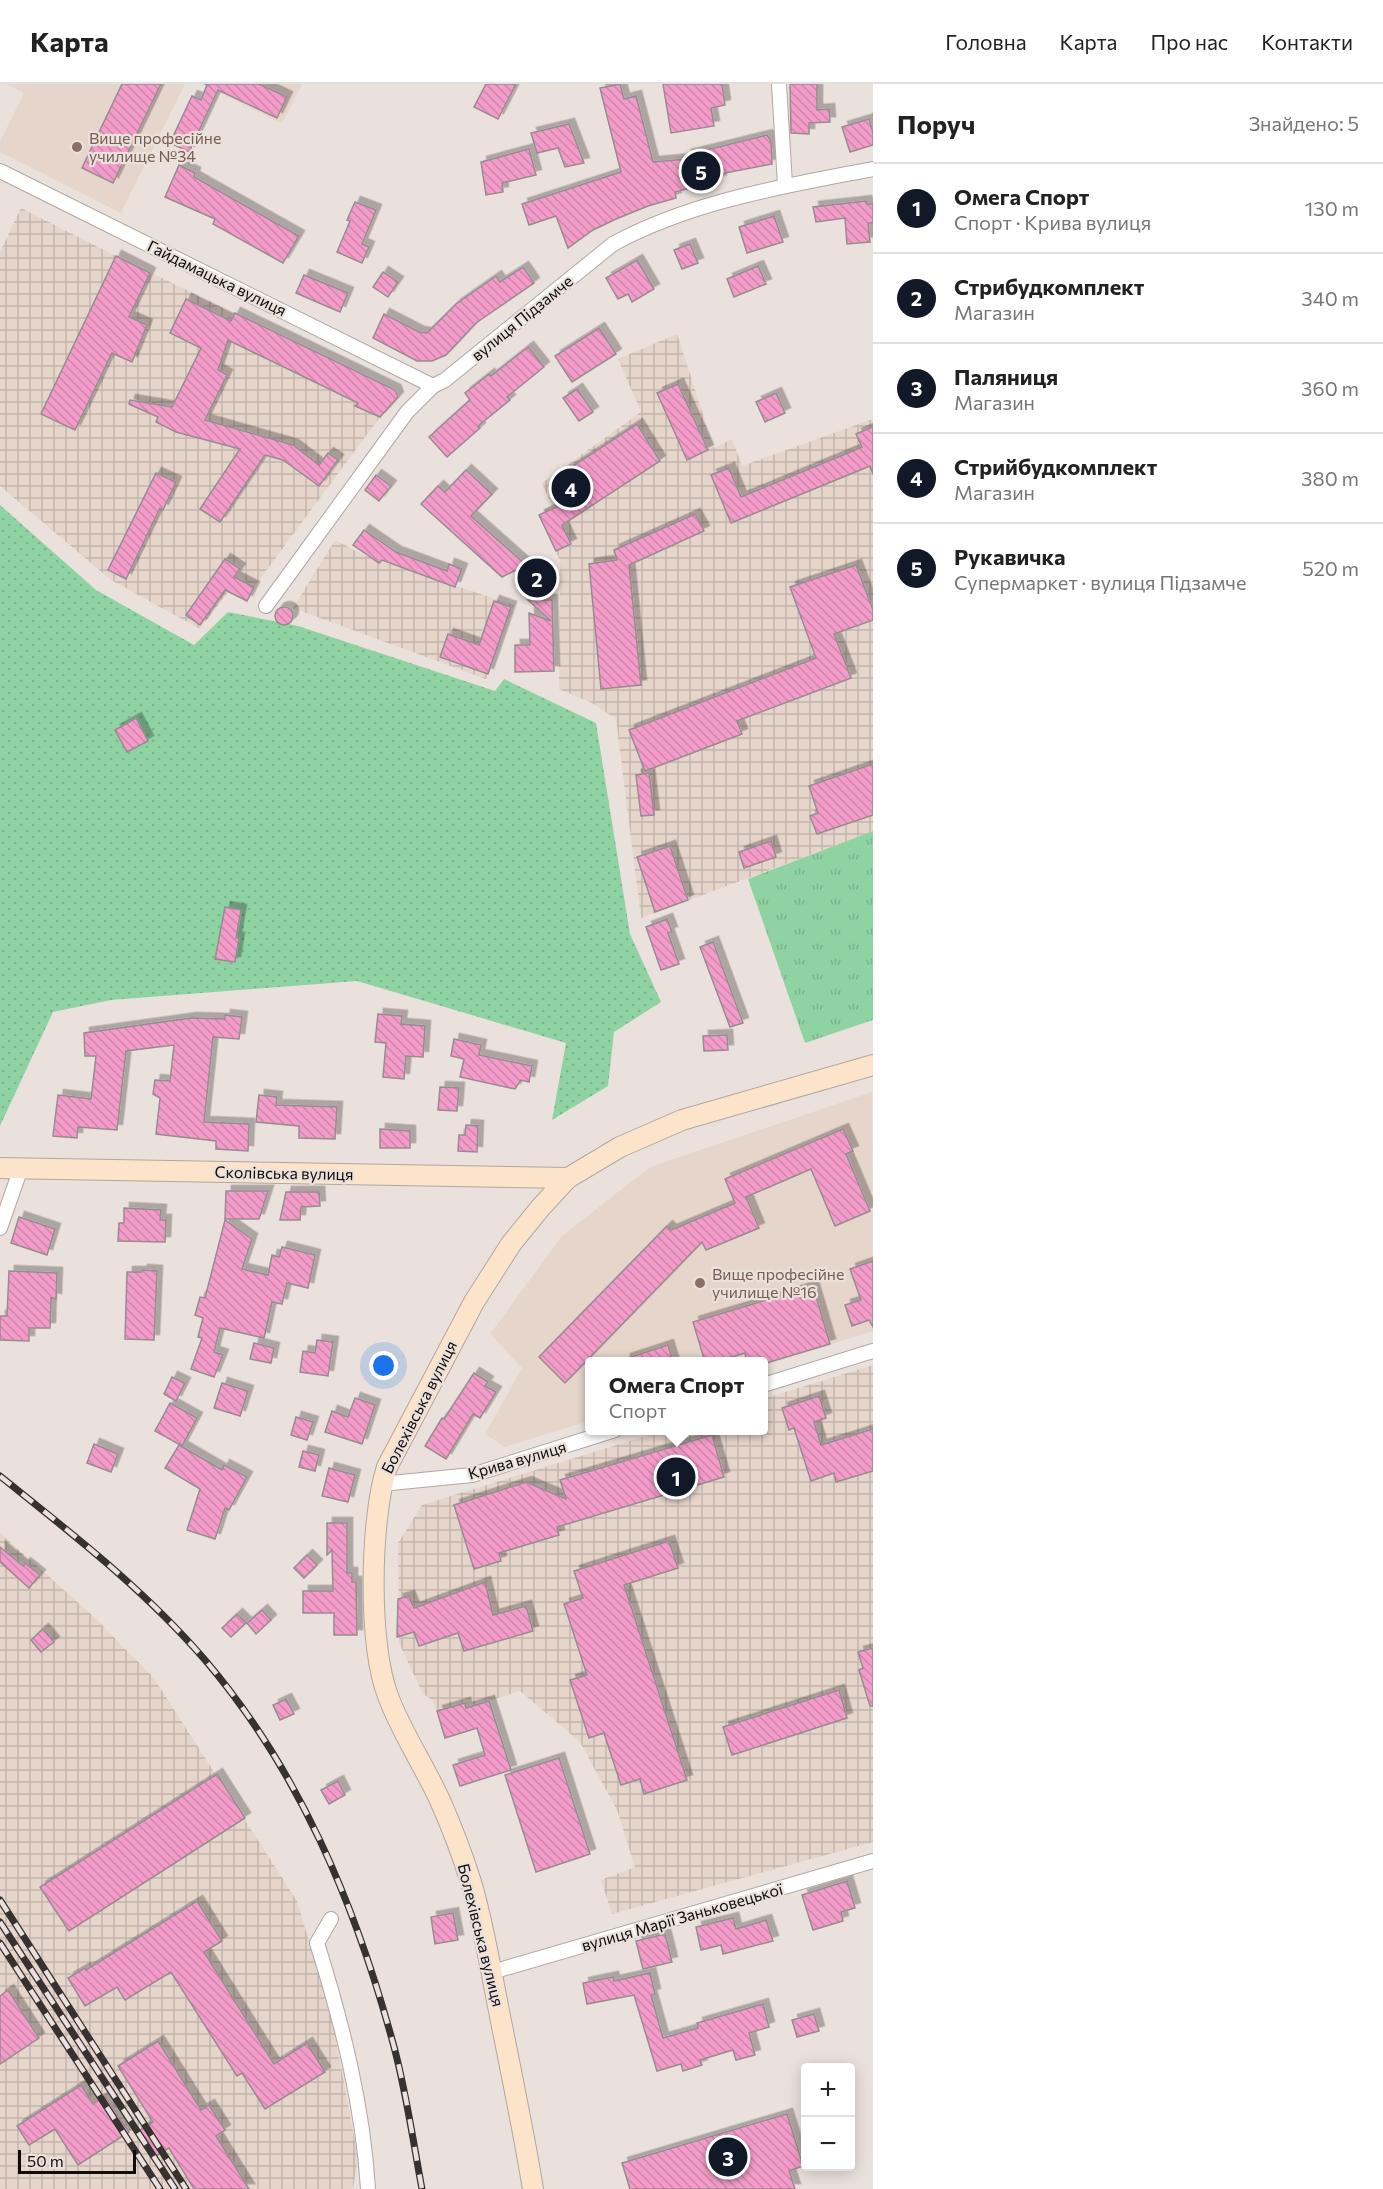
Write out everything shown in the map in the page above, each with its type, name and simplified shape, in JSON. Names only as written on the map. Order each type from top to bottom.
[{"type":"main road","name":"Болехівська вулиця","points":[[533,2189],[492,1972],[471,1882],[442,1805],[388,1695],[382,1673],[377,1646],[375,1541],[381,1484],[387,1467],[474,1302],[511,1244],[568,1178],[620,1147],[682,1120],[873,1065]]},
{"type":"main road","name":"Сколівська вулиця","points":[[0,1168],[568,1178]]},
{"type":"street","points":[[779,84],[785,186]]},
{"type":"street","name":"вулиця Підзамче","points":[[266,606],[407,412],[433,386],[445,380],[613,244],[643,228],[686,212],[785,186],[873,169]]},
{"type":"street","name":"Гайдамацька вулиця","points":[[0,171],[433,386]]},
{"type":"street","points":[[0,1228],[21,1168]]},
{"type":"street","points":[[768,1383],[873,1351]]},
{"type":"street","name":"Крива вулиця","points":[[381,1484],[472,1475],[602,1435]]},
{"type":"street","name":"вулиця Марії Заньковецької","points":[[492,1972],[873,1861]]},
{"type":"street","points":[[331,1918],[317,1943],[341,2020],[366,2152],[368,2189]]},
{"type":"shaded area","name":"Вище професійне училище №34","points":[[7,84],[185,84],[121,213],[0,152],[0,142],[24,93]]},
{"type":"shaded area","name":"Вище професійне училище №34","points":[[202,84],[302,84],[282,124]]},
{"type":"shaded area","points":[[21,208],[395,390],[398,397],[380,417],[254,587],[247,601],[228,592],[200,629],[111,580],[0,486],[0,252]]},
{"type":"shaded area","points":[[677,334],[714,448],[732,439],[742,466],[873,419],[873,831],[641,918],[616,719],[592,703],[559,689],[560,561],[540,513],[552,506],[542,483],[641,412],[618,359]]},
{"type":"shaded area","points":[[335,540],[366,556],[514,605],[486,679],[293,608]]},
{"type":"shaded area","name":"Вище професійне училище №16","points":[[872,1092],[873,1331],[768,1364],[768,1357],[585,1357],[585,1422],[505,1447],[485,1434],[522,1368],[490,1334],[562,1236],[650,1167]]},
{"type":"shaded area","points":[[873,1365],[873,1842],[612,1914],[601,1880],[635,1867],[617,1810],[580,1742],[520,1691],[466,1708],[464,1703],[437,1711],[432,1700],[423,1694],[399,1643],[398,1543],[422,1505],[649,1435],[768,1435],[768,1397]]},
{"type":"shaded area","points":[[0,1533],[93,1616],[153,1677],[297,1901],[332,2018],[358,2158],[353,2189],[0,2189]]},
{"type":"green space","points":[[0,505],[96,590],[194,645],[228,612],[298,626],[495,691],[504,679],[596,723],[630,934],[661,1002],[614,1032],[608,1086],[552,1120],[566,1043],[357,981],[111,1000],[53,1012],[0,1126]]},
{"type":"green space","points":[[873,831],[873,1020],[805,1043],[748,879]]},
{"type":"building","points":[[122,84],[161,84],[113,183],[82,168]]},
{"type":"building","points":[[205,84],[259,84],[287,97],[277,118],[218,90],[189,152],[170,143],[192,96],[201,100],[207,85]]},
{"type":"building","points":[[486,84],[516,84],[498,119],[474,107]]},
{"type":"building","points":[[620,84],[624,99],[636,96],[653,162],[687,159],[686,155],[767,135],[771,141],[772,164],[720,174],[721,180],[675,192],[676,198],[616,219],[593,230],[568,248],[556,216],[529,225],[522,204],[621,172],[600,88]]},
{"type":"building","points":[[663,84],[722,84],[725,105],[711,108],[714,126],[671,133]]},
{"type":"building","points":[[790,84],[817,84],[817,110],[829,109],[830,122],[809,123],[809,134],[791,133]]},
{"type":"building","points":[[869,119],[873,133],[873,145],[850,152],[842,127]]},
{"type":"building","points":[[569,124],[584,163],[565,167],[558,148],[537,153],[531,133]]},
{"type":"building","points":[[529,149],[536,175],[502,183],[503,192],[486,195],[481,162]]},
{"type":"building","points":[[179,165],[195,173],[194,177],[299,236],[283,263],[213,224],[215,219],[165,197]]},
{"type":"building","points":[[866,201],[867,204],[873,204],[873,223],[868,223],[870,242],[847,244],[845,218],[816,222],[813,207]]},
{"type":"building","points":[[355,202],[376,210],[362,244],[369,247],[362,263],[337,252]]},
{"type":"building","points":[[774,216],[783,242],[747,253],[739,227]]},
{"type":"building","points":[[690,244],[698,263],[682,269],[674,250]]},
{"type":"building","points":[[116,256],[150,273],[129,317],[147,325],[132,362],[112,353],[75,430],[41,414]]},
{"type":"building","points":[[637,260],[654,289],[632,302],[628,294],[618,299],[606,278]]},
{"type":"building","points":[[758,266],[766,284],[734,297],[727,279]]},
{"type":"building","points":[[523,267],[534,283],[476,323],[446,355],[432,361],[417,361],[373,338],[384,314],[419,332],[427,333],[456,304],[496,276],[500,282]]},
{"type":"building","points":[[383,272],[398,282],[388,297],[373,287]]},
{"type":"building","points":[[304,275],[348,293],[340,312],[296,293]]},
{"type":"building","points":[[186,299],[231,321],[235,313],[395,390],[398,397],[380,417],[355,406],[358,403],[228,340],[218,370],[227,375],[205,420],[293,445],[319,465],[328,453],[338,460],[319,486],[283,460],[265,455],[220,522],[200,509],[240,449],[176,432],[156,422],[158,417],[129,404],[130,400],[172,407],[201,348],[170,333]]},
{"type":"building","points":[[599,328],[616,354],[572,382],[555,356]]},
{"type":"building","points":[[528,347],[544,367],[507,397],[510,400],[478,426],[480,428],[447,457],[429,437],[470,400],[465,393]]},
{"type":"building","points":[[678,384],[708,450],[687,460],[657,393]]},
{"type":"building","points":[[577,389],[593,412],[579,421],[563,398]]},
{"type":"building","points":[[776,393],[785,413],[765,422],[756,402]]},
{"type":"building","points":[[637,424],[660,461],[562,525],[571,544],[556,551],[539,515],[571,500],[556,477]]},
{"type":"building","points":[[873,427],[873,474],[870,466],[731,523],[711,475],[729,468],[741,497],[862,447],[856,434]]},
{"type":"building","points":[[466,470],[492,494],[471,516],[526,565],[502,577],[421,504],[438,486],[445,492]]},
{"type":"building","points":[[156,473],[176,482],[163,510],[160,508],[126,579],[108,570]]},
{"type":"building","points":[[376,475],[391,486],[379,501],[365,490]]},
{"type":"building","points":[[695,514],[704,531],[629,565],[641,685],[601,689],[589,564],[617,560],[614,550]]},
{"type":"building","points":[[364,530],[396,552],[447,571],[449,564],[462,569],[455,587],[382,560],[379,563],[353,545]]},
{"type":"building","points":[[225,559],[240,569],[234,577],[254,587],[247,601],[225,590],[200,625],[186,615]]},
{"type":"building","points":[[856,565],[873,610],[873,620],[834,634],[851,678],[737,721],[742,734],[645,771],[629,730],[816,658],[790,587]]},
{"type":"building","points":[[528,600],[552,600],[554,671],[515,672],[515,645],[530,645],[529,613],[551,621]]},
{"type":"building","points":[[494,601],[511,607],[488,674],[440,657],[448,634],[479,645]]},
{"type":"building","points":[[284,607],[292,612],[293,616],[288,624],[284,625],[276,620],[275,616],[280,608]]},
{"type":"building","points":[[136,718],[148,741],[127,752],[115,730]]},
{"type":"building","points":[[873,764],[873,815],[817,834],[810,816],[818,813],[809,786]]},
{"type":"building","points":[[649,773],[654,815],[641,816],[636,775]]},
{"type":"building","points":[[771,841],[776,857],[744,868],[739,852]]},
{"type":"building","points":[[670,846],[688,900],[655,912],[637,857]]},
{"type":"building","points":[[225,907],[241,910],[235,962],[215,959]]},
{"type":"building","points":[[667,919],[672,932],[668,933],[679,964],[661,970],[646,927]]},
{"type":"building","points":[[713,942],[743,1023],[730,1027],[700,947]]},
{"type":"building","points":[[378,1014],[402,1016],[401,1024],[425,1026],[423,1057],[406,1056],[404,1079],[383,1077],[386,1043],[375,1042]]},
{"type":"building","points":[[225,1015],[242,1017],[239,1039],[213,1037],[204,1122],[249,1124],[248,1151],[216,1149],[216,1141],[156,1134],[160,1098],[153,1094],[155,1080],[170,1081],[174,1045],[126,1051],[117,1130],[78,1127],[77,1138],[53,1136],[58,1095],[91,1099],[96,1056],[85,1056],[84,1033],[191,1018],[225,1019]]},
{"type":"building","points":[[727,1035],[728,1050],[704,1051],[703,1036]]},
{"type":"building","points":[[454,1039],[481,1045],[479,1055],[532,1066],[529,1082],[521,1080],[515,1089],[460,1077],[464,1059],[451,1056]]},
{"type":"building","points":[[440,1087],[459,1088],[457,1111],[438,1110]]},
{"type":"building","points":[[259,1095],[277,1097],[276,1105],[337,1107],[335,1139],[299,1138],[299,1126],[256,1122]]},
{"type":"building","points":[[466,1125],[478,1126],[477,1152],[458,1151],[459,1135],[465,1135]]},
{"type":"building","points":[[380,1129],[410,1131],[410,1148],[380,1148]]},
{"type":"building","points":[[843,1129],[853,1151],[846,1154],[870,1211],[835,1226],[811,1169],[746,1197],[759,1228],[706,1250],[702,1242],[590,1357],[585,1357],[585,1362],[565,1383],[539,1357],[667,1226],[671,1230],[735,1203],[725,1179]]},
{"type":"building","points":[[226,1191],[268,1191],[259,1219],[225,1219]]},
{"type":"building","points":[[286,1192],[319,1192],[320,1206],[301,1207],[300,1220],[280,1220]]},
{"type":"building","points":[[124,1208],[161,1210],[160,1220],[166,1220],[165,1242],[118,1241],[119,1223],[124,1223]]},
{"type":"building","points":[[19,1217],[55,1229],[47,1255],[11,1243]]},
{"type":"building","points":[[225,1220],[252,1239],[242,1269],[268,1275],[272,1255],[279,1257],[282,1247],[315,1255],[308,1288],[287,1283],[282,1304],[272,1302],[264,1338],[220,1328],[214,1352],[223,1355],[214,1377],[191,1369],[202,1338],[198,1337],[203,1318],[195,1315],[200,1297],[205,1298]]},
{"type":"building","points":[[873,1261],[873,1327],[869,1320],[852,1326],[845,1305],[861,1300],[850,1269]]},
{"type":"building","points":[[142,1270],[157,1271],[154,1340],[125,1339],[127,1272],[142,1272]]},
{"type":"building","points":[[9,1271],[57,1273],[56,1299],[51,1298],[50,1328],[29,1328],[29,1341],[0,1340],[0,1316],[7,1316]]},
{"type":"building","points":[[813,1286],[830,1344],[768,1363],[768,1357],[746,1357],[745,1353],[732,1357],[704,1357],[693,1322]]},
{"type":"building","points":[[317,1340],[333,1342],[328,1376],[300,1372],[303,1351],[315,1353]]},
{"type":"building","points":[[254,1343],[274,1348],[271,1363],[250,1359]]},
{"type":"building","points":[[668,1345],[672,1357],[631,1357]]},
{"type":"building","points":[[474,1373],[488,1382],[485,1386],[496,1392],[480,1418],[473,1414],[446,1459],[425,1446]]},
{"type":"building","points":[[172,1377],[185,1383],[176,1401],[164,1394]]},
{"type":"building","points":[[222,1383],[248,1391],[240,1416],[214,1408]]},
{"type":"building","points":[[819,1396],[826,1418],[814,1422],[821,1445],[873,1429],[873,1471],[836,1482],[834,1473],[811,1481],[794,1428],[789,1430],[782,1408]]},
{"type":"building","points":[[355,1398],[375,1405],[362,1444],[325,1432],[332,1411],[348,1417]]},
{"type":"building","points":[[170,1403],[197,1418],[182,1446],[155,1431]]},
{"type":"building","points":[[296,1417],[313,1422],[307,1440],[291,1435]]},
{"type":"building","points":[[712,1435],[724,1477],[557,1527],[559,1535],[499,1553],[501,1561],[474,1569],[454,1505],[526,1482],[566,1499],[560,1480]]},
{"type":"building","points":[[94,1444],[118,1454],[111,1472],[87,1463]]},
{"type":"building","points":[[179,1445],[222,1470],[224,1465],[247,1477],[229,1510],[225,1508],[215,1539],[187,1530],[200,1489],[165,1468]]},
{"type":"building","points":[[303,1451],[319,1455],[315,1471],[299,1467]]},
{"type":"building","points":[[329,1468],[355,1475],[348,1502],[322,1496]]},
{"type":"building","points":[[327,1523],[347,1523],[347,1573],[352,1573],[352,1582],[356,1582],[357,1635],[334,1635],[334,1613],[303,1613],[303,1591],[333,1591],[332,1550],[327,1555]]},
{"type":"building","points":[[669,1541],[678,1568],[624,1585],[687,1780],[644,1794],[640,1779],[621,1785],[604,1733],[589,1738],[570,1680],[587,1675],[564,1604],[583,1598],[574,1571]]},
{"type":"building","points":[[0,1547],[23,1566],[25,1563],[40,1575],[29,1588],[0,1562]]},
{"type":"building","points":[[307,1555],[317,1565],[304,1578],[294,1568]]},
{"type":"building","points":[[485,1582],[493,1615],[526,1606],[533,1631],[464,1651],[458,1633],[419,1646],[414,1632],[397,1637],[398,1599],[409,1596],[414,1608]]},
{"type":"building","points":[[262,1610],[271,1620],[256,1634],[247,1623]]},
{"type":"building","points":[[237,1614],[246,1623],[231,1637],[222,1628]]},
{"type":"building","points":[[43,1629],[54,1642],[41,1652],[31,1640]]},
{"type":"building","points":[[873,1648],[873,1706],[870,1706],[859,1670],[863,1668],[858,1652]]},
{"type":"building","points":[[839,1690],[847,1718],[732,1755],[723,1727]]},
{"type":"building","points":[[286,1699],[294,1714],[280,1720],[273,1705]]},
{"type":"building","points":[[489,1701],[511,1770],[460,1786],[453,1765],[485,1755],[477,1728],[445,1738],[437,1711],[465,1703],[466,1708]]},
{"type":"building","points":[[559,1758],[590,1854],[536,1872],[505,1775]]},
{"type":"building","points":[[217,1774],[245,1818],[69,1931],[40,1887]]},
{"type":"building","points":[[338,1781],[345,1795],[329,1804],[321,1790]]},
{"type":"building","points":[[847,1881],[855,1908],[841,1912],[843,1921],[813,1930],[802,1895]]},
{"type":"building","points":[[197,1901],[222,1941],[204,1952],[274,2064],[307,2043],[325,2072],[265,2109],[242,2073],[237,2076],[171,1972],[125,2000],[117,1987],[85,2006],[68,1978],[85,1968],[86,1970]]},
{"type":"building","points":[[453,1913],[458,1940],[435,1944],[431,1917]]},
{"type":"building","points":[[733,1918],[736,1929],[766,1920],[773,1941],[723,1954],[721,1945],[701,1950],[696,1927]]},
{"type":"building","points":[[665,1934],[672,1962],[643,1969],[636,1941]]},
{"type":"building","points":[[650,1973],[655,1994],[651,1995],[663,2038],[698,2028],[697,2023],[763,2004],[769,2027],[749,2033],[755,2055],[736,2060],[733,2050],[700,2060],[702,2065],[683,2071],[681,2064],[657,2071],[634,1995],[587,2004],[583,1983],[613,1977],[614,1981]]},
{"type":"building","points":[[8,1990],[39,2038],[0,2064],[0,1996]]},
{"type":"building","points":[[814,2014],[819,2031],[797,2037],[792,2020]]},
{"type":"building","points":[[158,2041],[201,2110],[209,2105],[225,2130],[216,2136],[249,2189],[194,2189],[169,2148],[153,2158],[137,2132],[153,2122],[118,2066]]},
{"type":"building","points":[[81,2085],[93,2104],[105,2096],[129,2132],[78,2165],[55,2129],[29,2145],[17,2126]]},
{"type":"building","points":[[787,2114],[801,2160],[801,2167],[789,2171],[795,2189],[630,2189],[622,2163]]},
{"type":"railway","points":[[0,1476],[107,1563],[182,1634],[239,1702],[269,1747],[320,1841],[361,1940],[398,2061],[422,2189]]},
{"type":"railway","points":[[0,1900],[186,2189]]},
{"type":"railway","points":[[0,1922],[175,2189]]},
{"type":"railway","points":[[0,1943],[160,2189]]},
{"type":"place","name":"Вище професійне училище №34","points":[[77,147]]},
{"type":"place","name":"Рукавичка","points":[[701,171]]},
{"type":"place","name":"Стрийбудкомплект","points":[[571,488]]},
{"type":"place","name":"Стрибудкомплект","points":[[537,578]]},
{"type":"place","name":"Вище професійне училище №16","points":[[700,1283]]},
{"type":"place","name":"Омега Спорт","points":[[676,1477]]},
{"type":"place","name":"Паляниця","points":[[728,2157]]}]
